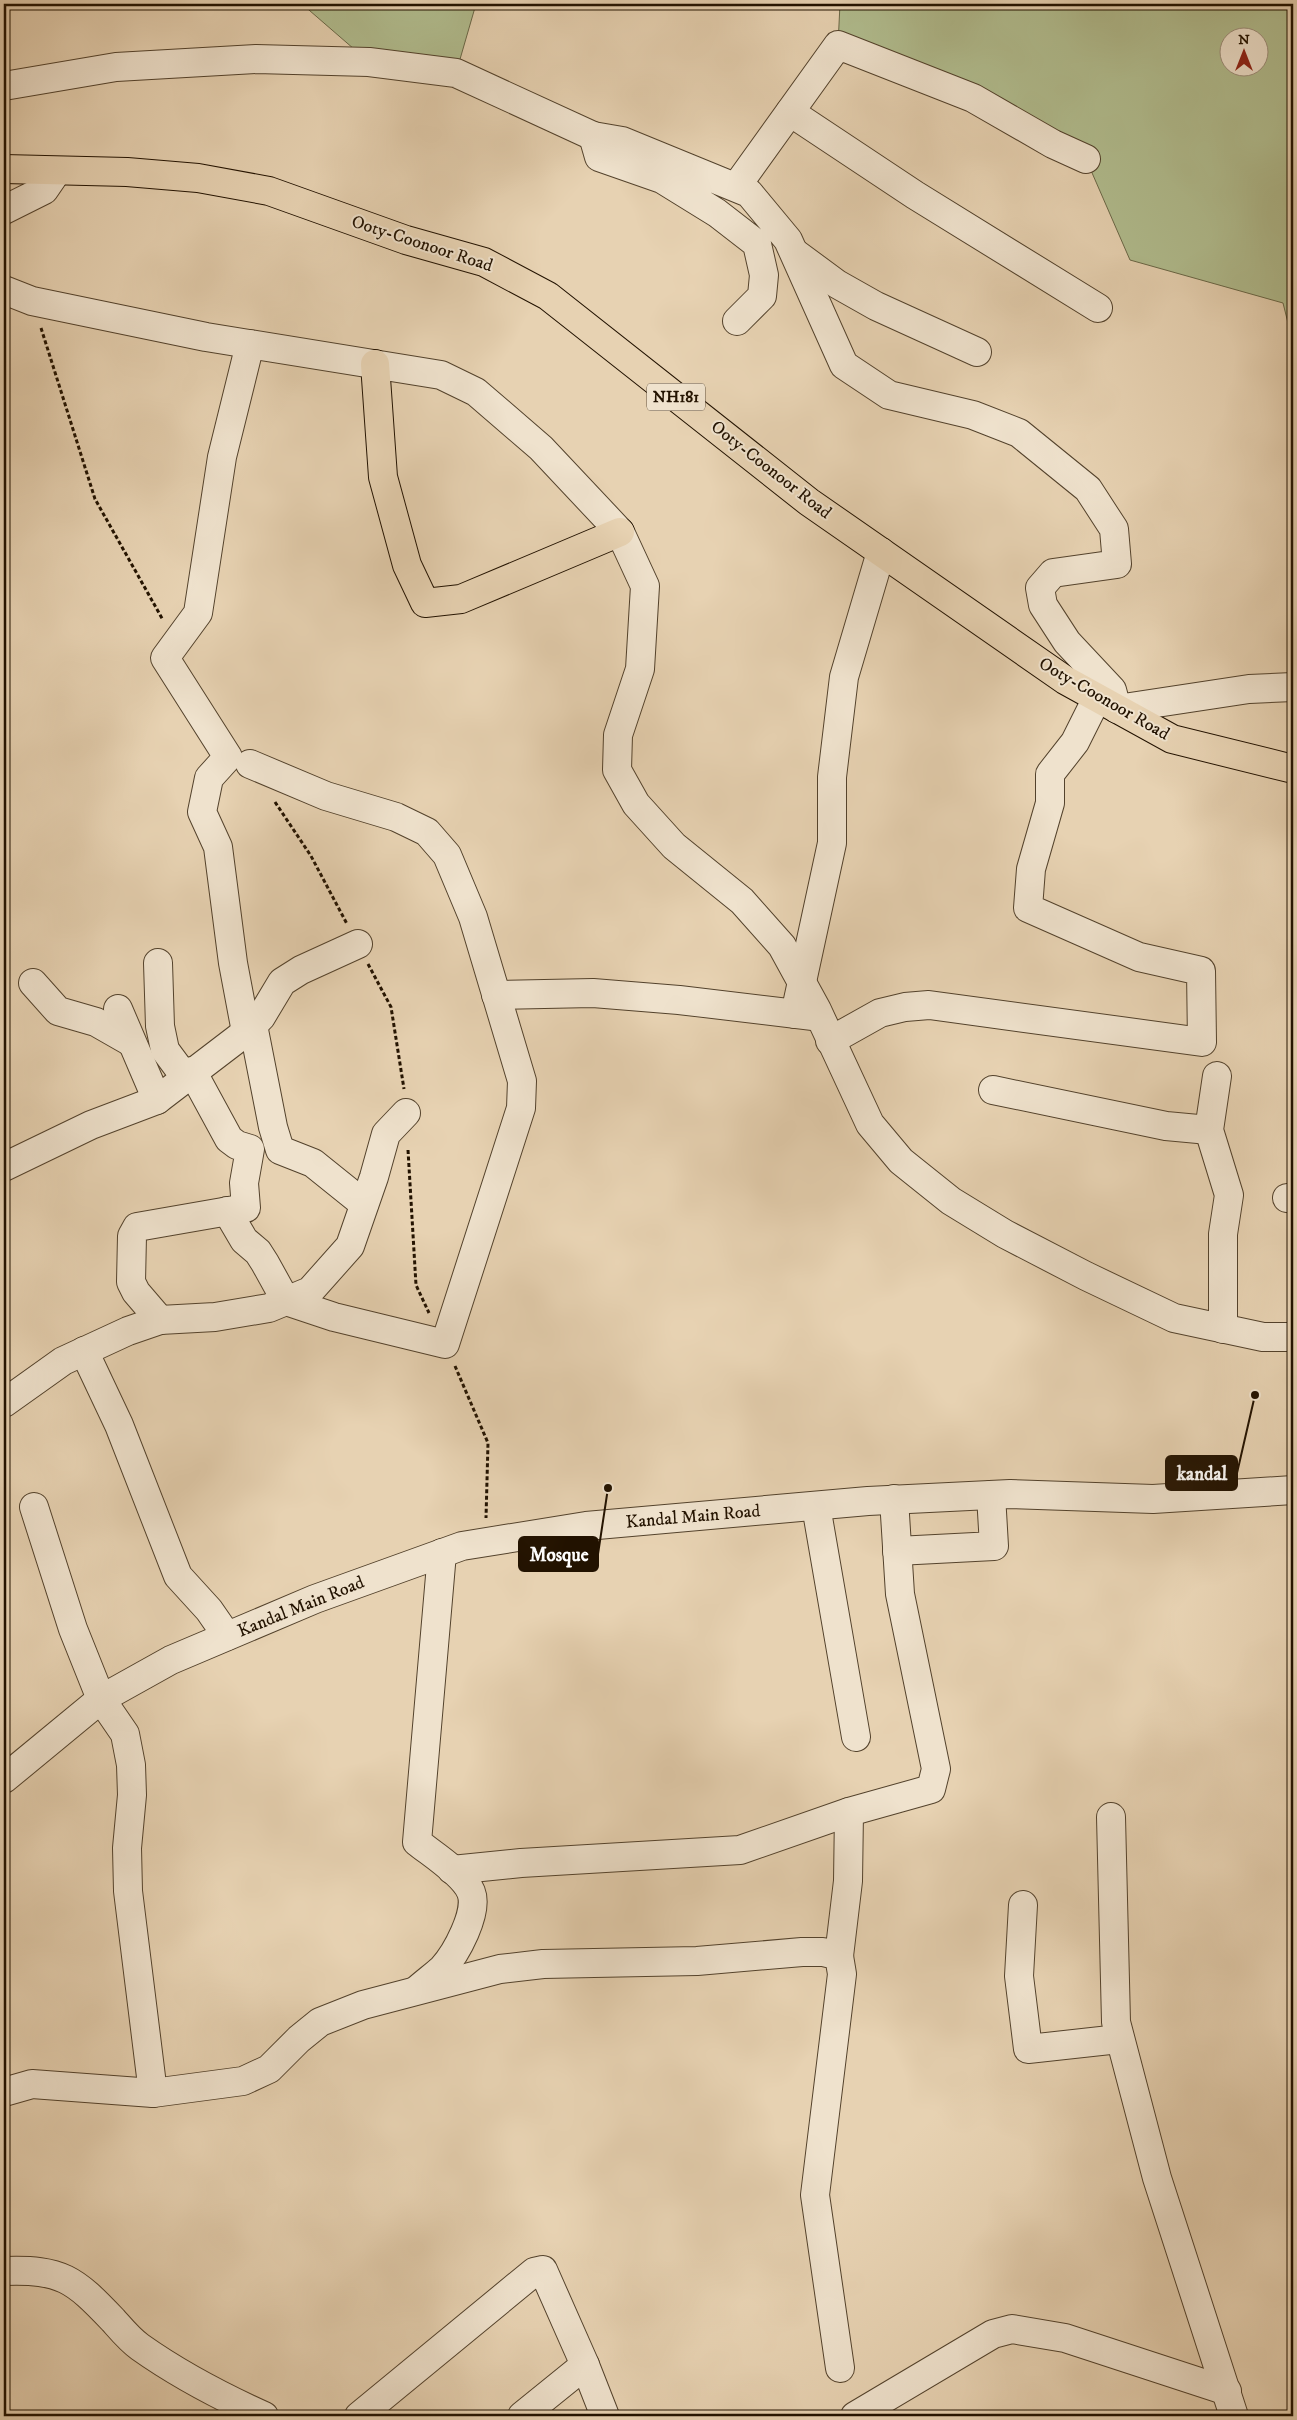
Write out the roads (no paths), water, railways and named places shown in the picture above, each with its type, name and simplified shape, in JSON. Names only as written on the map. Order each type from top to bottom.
[{"type":"main road","name":"Ooty-Coonoor Road","points":[[4,169],[127,172],[198,178],[269,191],[406,240],[484,262],[548,296],[809,502],[1065,680],[1172,739],[1293,769]]},
{"type":"main road","points":[[376,364],[383,477],[407,565],[426,603],[461,599],[620,532]]},
{"type":"street","points":[[736,187],[838,45],[973,98],[1054,144],[1086,159]]},
{"type":"street","points":[[4,86],[116,67],[256,59],[369,62],[456,73],[593,136],[622,141],[749,193],[788,240],[844,365],[889,395],[973,415],[1018,433],[1088,489],[1114,529],[1116,564],[1053,573],[1040,588],[1042,604],[1067,642],[1112,690],[1107,703],[1050,774],[1050,803],[1030,869],[1028,908],[1139,957],[1201,971],[1202,1042],[929,1005],[905,1007],[815,1024],[679,1000],[594,993],[496,995]]},
{"type":"street","points":[[790,112],[915,195],[1098,308]]},
{"type":"street","points":[[593,136],[599,157],[662,179],[716,213],[757,244],[764,275],[762,296],[737,321]]},
{"type":"street","points":[[4,210],[44,190],[57,171]]},
{"type":"street","points":[[794,252],[837,284],[876,306],[977,352]]},
{"type":"street","points":[[4,290],[32,301],[206,337],[441,375],[476,392],[541,448],[620,532],[645,586],[640,669],[618,735],[618,770],[636,804],[674,846],[742,900],[782,946],[803,984],[815,1024],[870,1124],[901,1161],[951,1201],[1006,1234],[1174,1318],[1263,1337],[1293,1337]]},
{"type":"street","points":[[250,344],[222,456],[198,613],[165,658],[228,757],[209,778],[202,812],[218,847],[233,964],[280,1150],[313,1163],[364,1204]]},
{"type":"street","points":[[803,984],[832,843],[832,777],[844,677],[881,552]]},
{"type":"street","points":[[1107,703],[1249,689],[1293,687]]},
{"type":"street","points":[[227,1211],[244,1240],[258,1252],[286,1301],[334,1318],[445,1344],[522,1108],[522,1080],[473,917],[447,855],[427,832],[396,817],[326,796],[250,764]]},
{"type":"street","points":[[4,1167],[91,1125],[158,1100],[261,1017],[282,982],[301,970],[358,944]]},
{"type":"street","points":[[158,963],[160,1026],[165,1050],[188,1074],[229,1138],[237,1145],[250,1149],[244,1183],[246,1208],[137,1227],[132,1236],[131,1282],[136,1292],[160,1320]]},
{"type":"street","points":[[33,983],[58,1011],[96,1022],[131,1042]]},
{"type":"street","points":[[118,1009],[158,1100]]},
{"type":"street","points":[[1217,1076],[1209,1130],[1229,1195],[1224,1234],[1224,1329]]},
{"type":"street","points":[[994,1090],[1166,1126],[1209,1130]]},
{"type":"street","points":[[4,1403],[63,1361],[160,1320],[215,1317],[269,1308],[310,1291],[350,1246],[386,1134],[406,1113]]},
{"type":"street","points":[[84,1351],[119,1425],[178,1576],[209,1610],[227,1636]]},
{"type":"street","name":"Kandal Main Road","points":[[4,1779],[100,1699],[171,1660],[316,1599],[462,1546],[586,1526],[894,1499],[991,1495],[1153,1498],[1293,1490]]},
{"type":"street","points":[[897,1551],[994,1546],[991,1495]]},
{"type":"street","points":[[452,1870],[521,1863],[740,1850],[849,1812],[932,1789],[936,1769],[900,1594],[894,1499]]},
{"type":"street","points":[[816,1506],[856,1736]]},
{"type":"street","points":[[34,1507],[73,1630],[100,1699],[125,1734],[131,1765],[132,1795],[127,1848],[128,1891],[153,2093]]},
{"type":"street","points":[[412,1994],[443,1968],[463,1937],[474,1905],[471,1891],[452,1870],[417,1842],[442,1553]]},
{"type":"street","points":[[840,2368],[814,2195],[842,1974],[839,1956],[848,1881],[849,1812]]},
{"type":"street","points":[[1111,1818],[1116,2022],[1119,2040],[1157,2178],[1230,2404]]},
{"type":"street","points":[[1023,1905],[1019,1976],[1028,2049],[1119,2040]]},
{"type":"street","points":[[4,2092],[32,2084],[153,2093],[243,2081],[269,2069],[299,2039],[320,2022],[363,2005],[412,1994],[500,1969],[543,1964],[697,1961],[802,1952],[823,1952],[839,1956]]},
{"type":"street","points":[[4,2271],[25,2270],[58,2274],[90,2296],[138,2346],[237,2404],[264,2416]]},
{"type":"street","points":[[360,2416],[534,2272],[543,2270],[585,2365],[605,2416]]},
{"type":"street","points":[[856,2416],[993,2334],[1012,2329],[1065,2338],[1230,2404]]},
{"type":"street","points":[[522,2416],[585,2365]]},
{"type":"place","name":"kandal","points":[[1255,1395]]},
{"type":"place","name":"Mosque","points":[[608,1488]]}]
